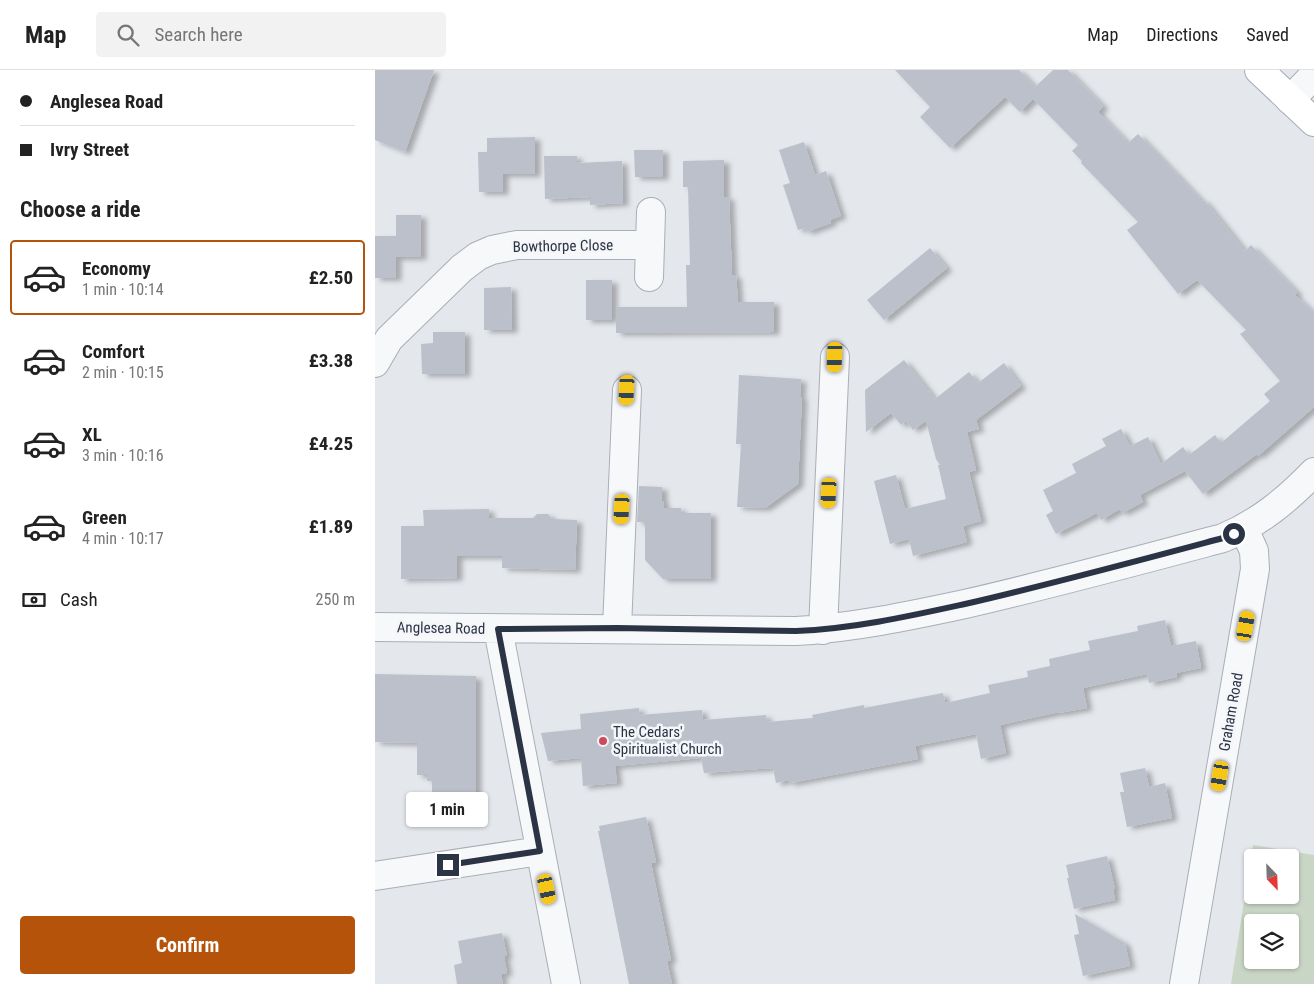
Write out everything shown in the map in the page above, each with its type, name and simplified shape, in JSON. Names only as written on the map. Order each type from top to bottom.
[{"type":"main road","points":[[1259,70],[1314,122]]},
{"type":"street","points":[[1290,100],[1314,75]]},
{"type":"street","points":[[649,277],[651,212]]},
{"type":"street","name":"Bowthorpe Close","points":[[375,363],[389,340],[462,268],[478,256],[492,250],[517,245],[650,245]]},
{"type":"street","points":[[823,630],[835,357]]},
{"type":"street","points":[[617,628],[627,390]]},
{"type":"street","name":"Anglesea Road","points":[[375,627],[823,630],[927,612],[1037,588],[1223,538],[1244,529],[1274,510],[1314,472]]},
{"type":"street","name":"Graham Road","points":[[1184,984],[1255,569],[1254,551],[1244,529]]},
{"type":"street","points":[[498,629],[566,984]]},
{"type":"street","points":[[375,876],[540,851]]},
{"type":"green space","points":[[1253,845],[1277,849],[1252,849]]},
{"type":"green space","points":[[1299,853],[1314,855],[1314,984],[1231,984],[1244,902],[1244,904],[1299,904]]},
{"type":"building","points":[[375,70],[434,70],[405,152],[375,140]]},
{"type":"building","points":[[895,70],[1019,70],[1035,87],[1053,70],[1068,70],[1103,106],[1098,112],[1128,143],[1138,134],[1202,201],[1204,200],[1245,251],[1251,245],[1297,292],[1295,295],[1314,313],[1314,407],[1258,456],[1257,454],[1203,494],[1185,471],[1140,495],[1143,502],[1122,513],[1120,509],[1101,520],[1097,513],[1056,534],[1046,515],[1053,511],[1043,490],[1076,473],[1072,464],[1106,446],[1102,439],[1121,429],[1130,446],[1148,437],[1161,464],[1183,447],[1189,455],[1215,435],[1221,443],[1270,401],[1264,394],[1280,381],[1240,334],[1246,330],[1197,280],[1178,294],[1127,230],[1138,222],[1081,163],[1082,161],[1072,151],[1078,145],[1033,99],[1020,112],[1005,97],[950,148],[920,117],[930,107]]},
{"type":"building","points":[[535,137],[535,174],[503,174],[503,192],[479,192],[478,152],[487,152],[487,138]]},
{"type":"building","points":[[804,142],[815,175],[826,171],[841,216],[830,220],[831,223],[807,232],[805,228],[798,230],[783,185],[790,183],[779,150]]},
{"type":"building","points":[[634,150],[663,150],[663,177],[635,177]]},
{"type":"building","points":[[544,156],[577,156],[577,163],[622,161],[623,203],[590,205],[590,197],[545,199]]},
{"type":"building","points":[[724,160],[724,197],[729,197],[732,275],[736,275],[738,302],[774,302],[774,332],[616,333],[616,307],[687,307],[686,265],[690,265],[688,187],[683,187],[683,161]]},
{"type":"building","points":[[396,215],[421,215],[421,257],[396,257],[396,278],[375,278],[375,236],[396,236]]},
{"type":"building","points":[[930,248],[947,268],[884,320],[867,300]]},
{"type":"building","points":[[586,280],[612,280],[612,320],[586,320]]},
{"type":"building","points":[[511,287],[512,330],[484,330],[484,288]]},
{"type":"building","points":[[433,332],[465,332],[465,374],[422,374],[421,344],[433,343]]},
{"type":"building","points":[[904,360],[935,399],[969,372],[978,383],[1004,363],[1021,386],[976,420],[979,429],[967,432],[976,470],[969,472],[981,521],[963,526],[967,542],[913,556],[909,539],[890,544],[874,481],[896,475],[905,509],[946,499],[938,465],[940,465],[936,459],[926,421],[913,430],[906,421],[901,425],[891,413],[866,432],[865,390]]},
{"type":"building","points":[[739,375],[801,379],[800,397],[802,397],[798,484],[765,508],[737,507],[741,444],[736,444]]},
{"type":"building","points":[[639,486],[662,487],[664,508],[681,508],[681,513],[711,513],[711,579],[663,579],[645,560],[645,522],[637,522]]},
{"type":"building","points":[[489,509],[489,518],[533,518],[537,514],[548,514],[552,519],[577,520],[575,570],[502,568],[502,556],[457,556],[457,578],[401,579],[401,526],[424,526],[423,510]]},
{"type":"building","points":[[1165,620],[1171,646],[1196,641],[1201,668],[1176,673],[1177,677],[1149,683],[1147,674],[1083,688],[1087,708],[1000,725],[1006,753],[981,759],[976,734],[915,746],[918,759],[790,783],[789,780],[776,783],[773,768],[704,773],[701,758],[615,766],[617,783],[583,786],[581,758],[548,761],[541,733],[581,729],[580,714],[639,708],[640,715],[702,710],[703,720],[766,715],[767,722],[813,718],[812,715],[864,705],[864,708],[943,693],[945,703],[990,693],[988,685],[1028,677],[1027,671],[1050,666],[1049,659],[1090,650],[1088,641],[1138,631],[1137,626]]},
{"type":"building","points":[[375,674],[476,676],[476,801],[473,801],[473,816],[447,816],[447,801],[432,801],[432,781],[427,781],[427,775],[417,775],[417,743],[375,742]]},
{"type":"building","points":[[1145,768],[1149,787],[1165,783],[1172,818],[1127,827],[1120,792],[1124,792],[1120,773]]},
{"type":"building","points":[[646,817],[656,862],[651,863],[671,960],[667,961],[672,984],[629,984],[598,831],[600,831],[599,826]]},
{"type":"building","points":[[1107,856],[1115,889],[1113,889],[1115,900],[1074,909],[1066,865]]},
{"type":"building","points":[[1075,914],[1125,943],[1130,966],[1083,976],[1074,935],[1079,934]]},
{"type":"building","points":[[502,933],[507,956],[504,956],[507,973],[501,974],[503,984],[457,984],[454,965],[462,963],[458,941]]},
{"type":"place","name":"The Cedars' Spiritualist Church","points":[[603,741]]},
{"type":"route","points":[[448,865],[540,851],[498,629],[823,630],[927,612],[1037,588],[1234,534]]}]
